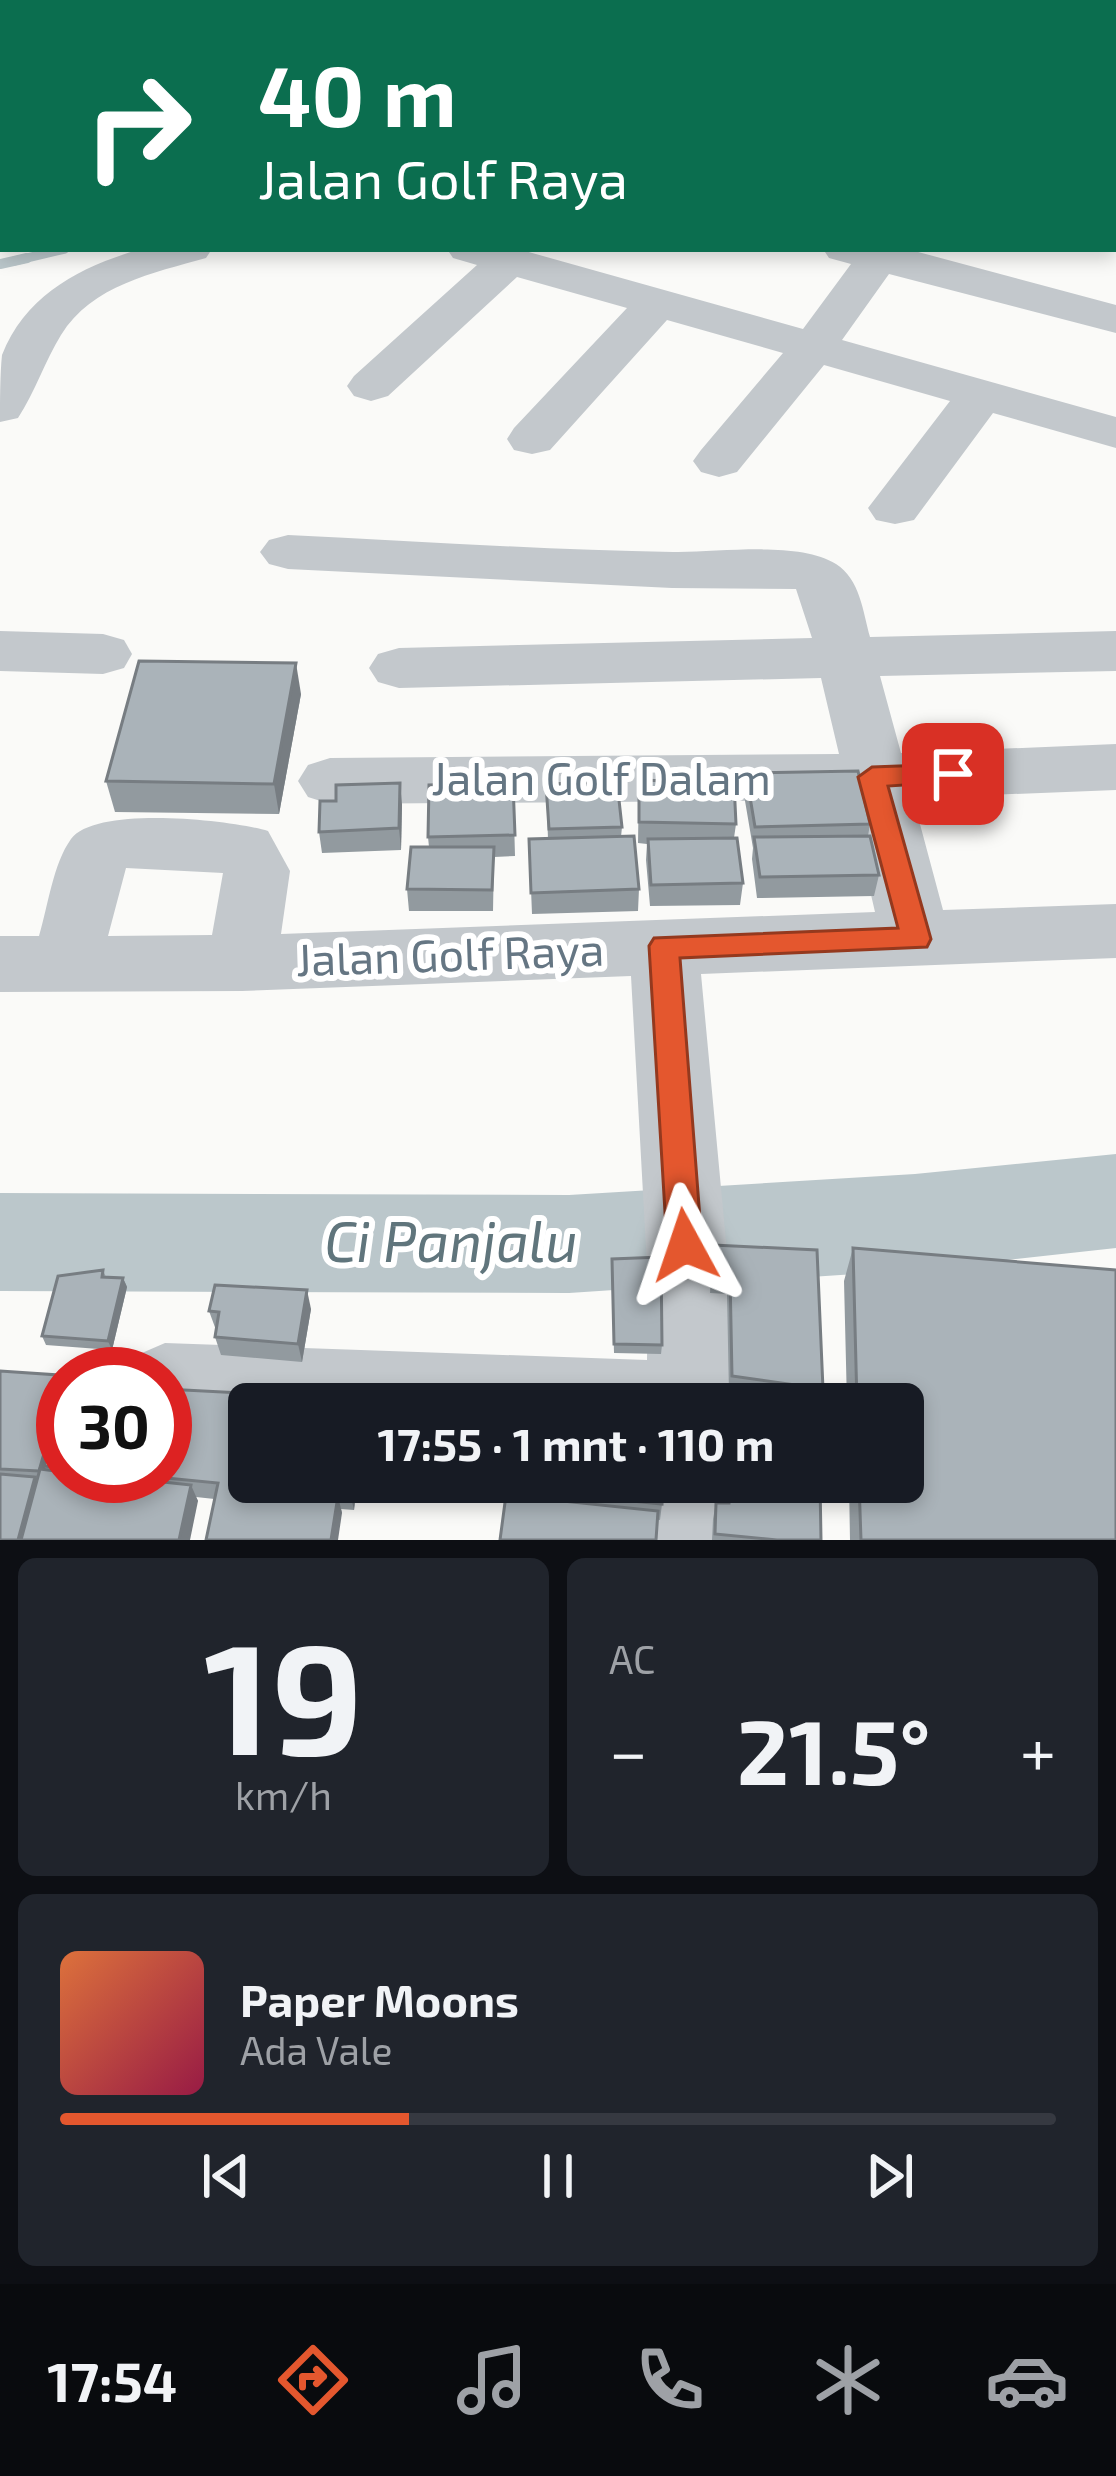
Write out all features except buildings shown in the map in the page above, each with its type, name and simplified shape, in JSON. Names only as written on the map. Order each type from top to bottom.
[{"type":"street","points":[[0,407],[19,330],[112,270],[179,252]]},
{"type":"street","points":[[719,461],[813,348],[869,252],[1116,319]]},
{"type":"street","points":[[371,386],[489,255],[1116,433]]},
{"type":"street","points":[[532,439],[656,303]]},
{"type":"street","points":[[895,508],[981,395]]},
{"type":"street","points":[[288,552],[672,570],[799,569],[816,576],[828,587],[848,658],[872,777],[916,939]]},
{"type":"street","points":[[0,651],[103,654]]},
{"type":"street","points":[[399,668],[1116,651]]},
{"type":"street","name":"Jalan Golf Dalam","points":[[330,781],[872,777],[1116,767]]},
{"type":"street","points":[[33,964],[96,854],[106,846],[125,843],[245,849],[254,858],[257,871],[242,963]]},
{"type":"street","name":"Jalan Golf Raya","points":[[33,964],[242,963],[1116,931]]},
{"type":"street","points":[[192,1386],[690,1404],[685,1245],[664,946]]},
{"type":"street","points":[[682,1540],[685,1503]]},
{"type":"waterway","points":[[22,259],[52,252]]},
{"type":"waterway","points":[[22,259],[27,258]]},
{"type":"waterway","points":[[0,264],[22,259]]},
{"type":"waterway","points":[[14,261],[22,259]]},
{"type":"waterway","name":"Ci Panjalu","points":[[0,1242],[569,1244],[915,1222],[1116,1201]]},
{"type":"route","points":[[685,1245],[664,946],[916,939],[872,777],[953,774]]}]
